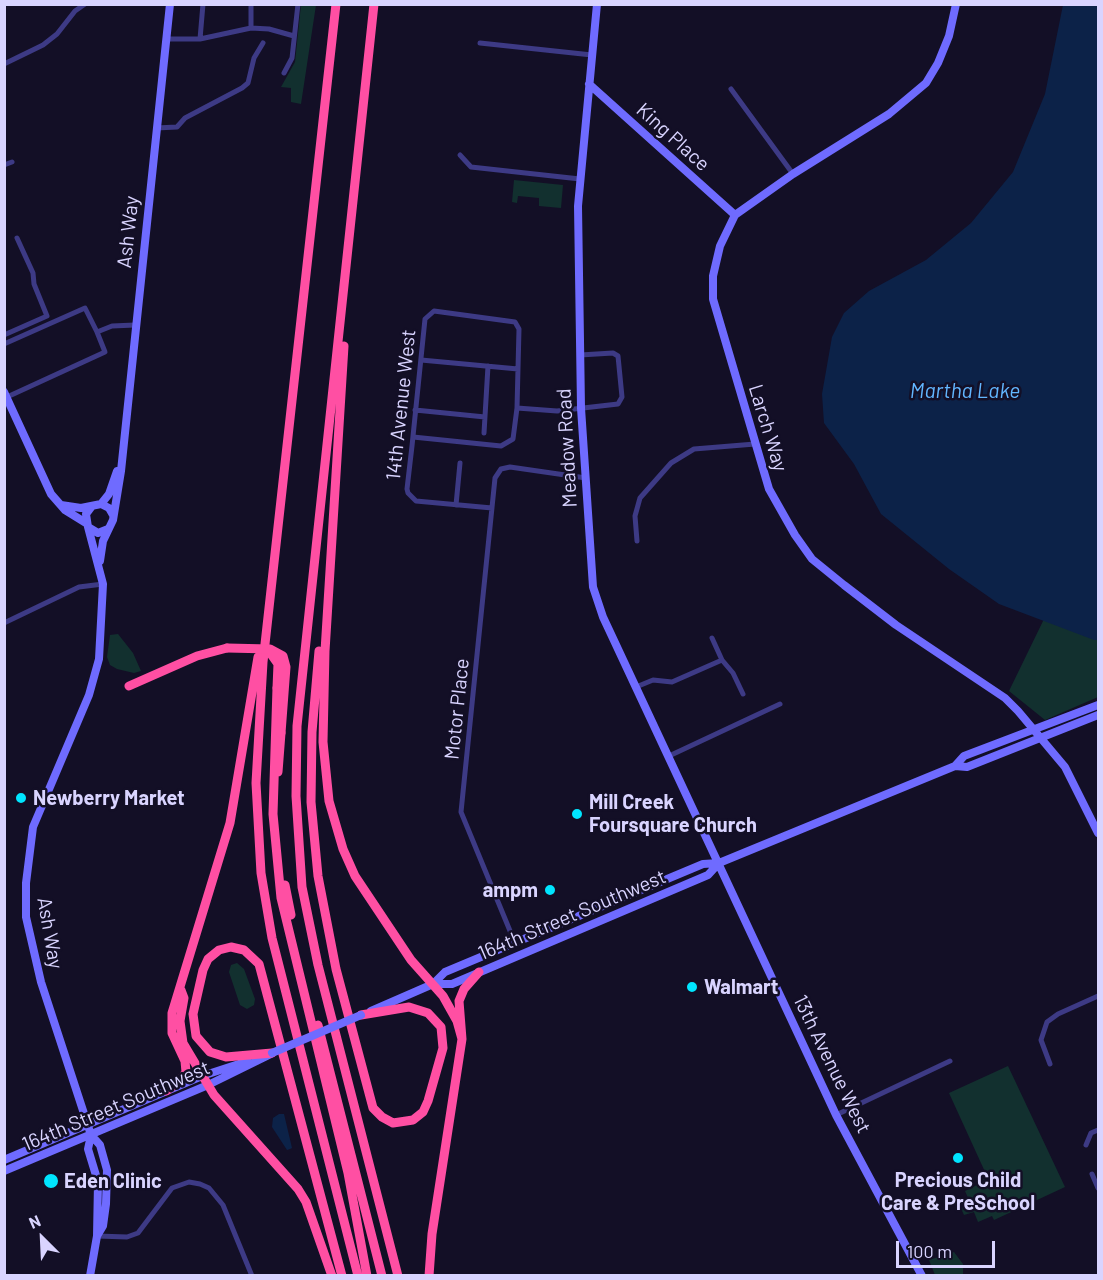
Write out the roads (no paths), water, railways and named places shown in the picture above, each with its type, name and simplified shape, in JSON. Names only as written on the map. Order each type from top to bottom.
[{"type":"highway","points":[[336,4],[270,600],[256,753],[256,810],[261,873],[279,969],[358,1275]]},
{"type":"highway","points":[[374,4],[297,726],[296,796],[302,887],[315,954],[398,1275]]},
{"type":"highway","points":[[353,215],[328,576],[312,732],[311,802],[318,876],[336,969],[371,1102],[377,1113],[387,1120],[399,1123],[413,1120],[423,1112],[428,1101],[443,1048],[441,1027],[428,1013],[410,1007],[361,1015]]},
{"type":"highway","points":[[328,576],[323,742],[326,777],[335,825],[347,859],[369,900],[411,960],[433,984],[457,1021],[462,1039]]},
{"type":"highway","points":[[166,1091],[179,1082],[186,1072],[185,1061],[172,1033],[172,1013],[181,990],[230,823],[270,600]]},
{"type":"highway","points":[[129,686],[197,656],[227,648],[263,648],[279,652],[285,661],[279,825],[285,884],[297,947],[382,1275]]},
{"type":"highway","points":[[263,648],[277,659],[273,814],[281,898],[348,1173],[368,1275]]},
{"type":"highway","points":[[272,1053],[243,1058],[223,1056],[210,1052],[196,1036],[193,1014],[203,970],[208,959],[219,950],[231,947],[244,950],[258,964],[342,1275]]},
{"type":"highway","points":[[429,1275],[432,1234],[462,1039],[459,1001],[464,989],[478,972]]},
{"type":"highway","points":[[181,990],[184,998],[180,1021],[183,1043],[208,1085],[306,1202],[332,1275]]},
{"type":"street","points":[[70,4],[75,11]]},
{"type":"street","points":[[4,64],[43,45],[57,34],[75,11],[85,4]]},
{"type":"street","name":"Ash Way","points":[[113,516],[170,4]]},
{"type":"street","points":[[201,39],[203,4]]},
{"type":"street","points":[[250,28],[252,4]]},
{"type":"street","points":[[284,73],[292,58],[298,4]]},
{"type":"street","name":"Meadow Road","points":[[597,4],[578,206],[581,408],[593,587],[636,687],[719,863]]},
{"type":"street","name":"Larch Way","points":[[956,4],[945,45],[926,83],[889,114],[793,174],[735,215],[720,246],[713,276],[713,299],[769,489],[783,516],[812,559],[896,625],[1005,698],[1065,767],[1098,833]]},
{"type":"street","points":[[166,39],[201,39],[250,28],[269,29],[294,36]]},
{"type":"street","points":[[156,128],[177,127],[186,118],[242,88],[248,83],[254,58],[263,43]]},
{"type":"street","points":[[480,43],[592,55]]},
{"type":"street","name":"King Place","points":[[589,84],[735,215]]},
{"type":"street","points":[[731,89],[793,174]]},
{"type":"street","points":[[460,155],[471,167],[580,179]]},
{"type":"street","points":[[4,165],[12,162]]},
{"type":"street","points":[[4,335],[47,316],[34,284],[33,273],[17,238]]},
{"type":"street","points":[[4,344],[85,308],[105,352],[5,394],[48,490],[60,504],[98,533],[110,528],[113,516],[109,508],[97,505],[81,508],[60,504]]},
{"type":"street","name":"14th Avenue West","points":[[456,505],[412,499],[407,489],[425,319],[434,312],[510,319],[517,325],[518,369]]},
{"type":"street","points":[[97,332],[112,326],[135,325]]},
{"type":"street","points":[[517,408],[557,411],[614,406],[622,397],[618,356],[612,353],[580,355]]},
{"type":"street","points":[[412,437],[501,446],[513,439],[517,408],[518,369],[421,360]]},
{"type":"street","points":[[484,433],[488,366]]},
{"type":"street","points":[[415,410],[485,417]]},
{"type":"street","points":[[638,541],[635,516],[640,498],[671,463],[694,449],[755,444]]},
{"type":"street","points":[[460,463],[456,505],[492,508]]},
{"type":"street","name":"Ash Way","points":[[97,505],[110,494],[120,464]]},
{"type":"street","name":"Motor Place","points":[[515,943],[461,812],[495,478],[501,469],[510,467],[586,477]]},
{"type":"street","points":[[87,525],[86,514],[97,505]]},
{"type":"street","name":"Ash Way","points":[[87,525],[104,584],[103,625],[96,671],[33,827],[26,883],[30,941],[91,1135],[100,1145],[107,1170],[106,1204],[102,1226],[97,1236]]},
{"type":"street","name":"Ash Way","points":[[99,563],[103,541],[110,528]]},
{"type":"street","points":[[4,623],[79,587],[104,584]]},
{"type":"street","points":[[712,638],[722,660],[733,673],[743,694]]},
{"type":"street","points":[[636,687],[653,680],[672,682],[722,660]]},
{"type":"street","points":[[669,756],[780,704]]},
{"type":"street","name":"164th Street Southwest","points":[[4,1171],[208,1085],[272,1053],[433,984],[445,972],[703,864],[719,863],[955,766],[964,756],[1098,705]]},
{"type":"street","name":"164th Street Southwest","points":[[955,766],[967,767],[1098,716]]},
{"type":"street","name":"164th Street Southwest","points":[[433,984],[452,984],[708,875],[719,863]]},
{"type":"street","name":"13th Avenue West","points":[[719,863],[836,1115],[922,1275]]},
{"type":"street","points":[[1050,1064],[1041,1040],[1047,1022],[1058,1014],[1098,996]]},
{"type":"street","name":"164th Street Southwest","points":[[4,1160],[202,1076],[272,1053]]},
{"type":"street","points":[[836,1115],[950,1061]]},
{"type":"street","points":[[1086,1145],[1091,1133],[1098,1130]]},
{"type":"street","name":"Ash Way","points":[[90,1275],[97,1236],[98,1182],[88,1149],[91,1135]]},
{"type":"street","points":[[1092,1174],[1098,1188]]},
{"type":"street","points":[[97,1236],[127,1237],[138,1233],[172,1188],[189,1182],[200,1184],[209,1188],[223,1205],[252,1275]]},
{"type":"water","name":"Martha Lake","points":[[1063,5],[1098,5],[1098,640],[999,604],[949,569],[881,514],[854,464],[824,423],[822,394],[832,337],[844,313],[869,291],[926,260],[971,223],[1013,172],[1045,94]]},
{"type":"water","points":[[284,1114],[292,1148],[287,1150],[272,1127],[273,1118]]},
{"type":"place","name":"Newberry Market","points":[[21,798]]},
{"type":"place","name":"Mill Creek Foursquare Church","points":[[577,814]]},
{"type":"place","name":"ampm","points":[[550,890]]},
{"type":"place","name":"Walmart","points":[[692,987]]},
{"type":"place","name":"Precious Child Care & PreSchool","points":[[958,1158]]},
{"type":"place","name":"Eden Clinic","points":[[51,1181]]}]
